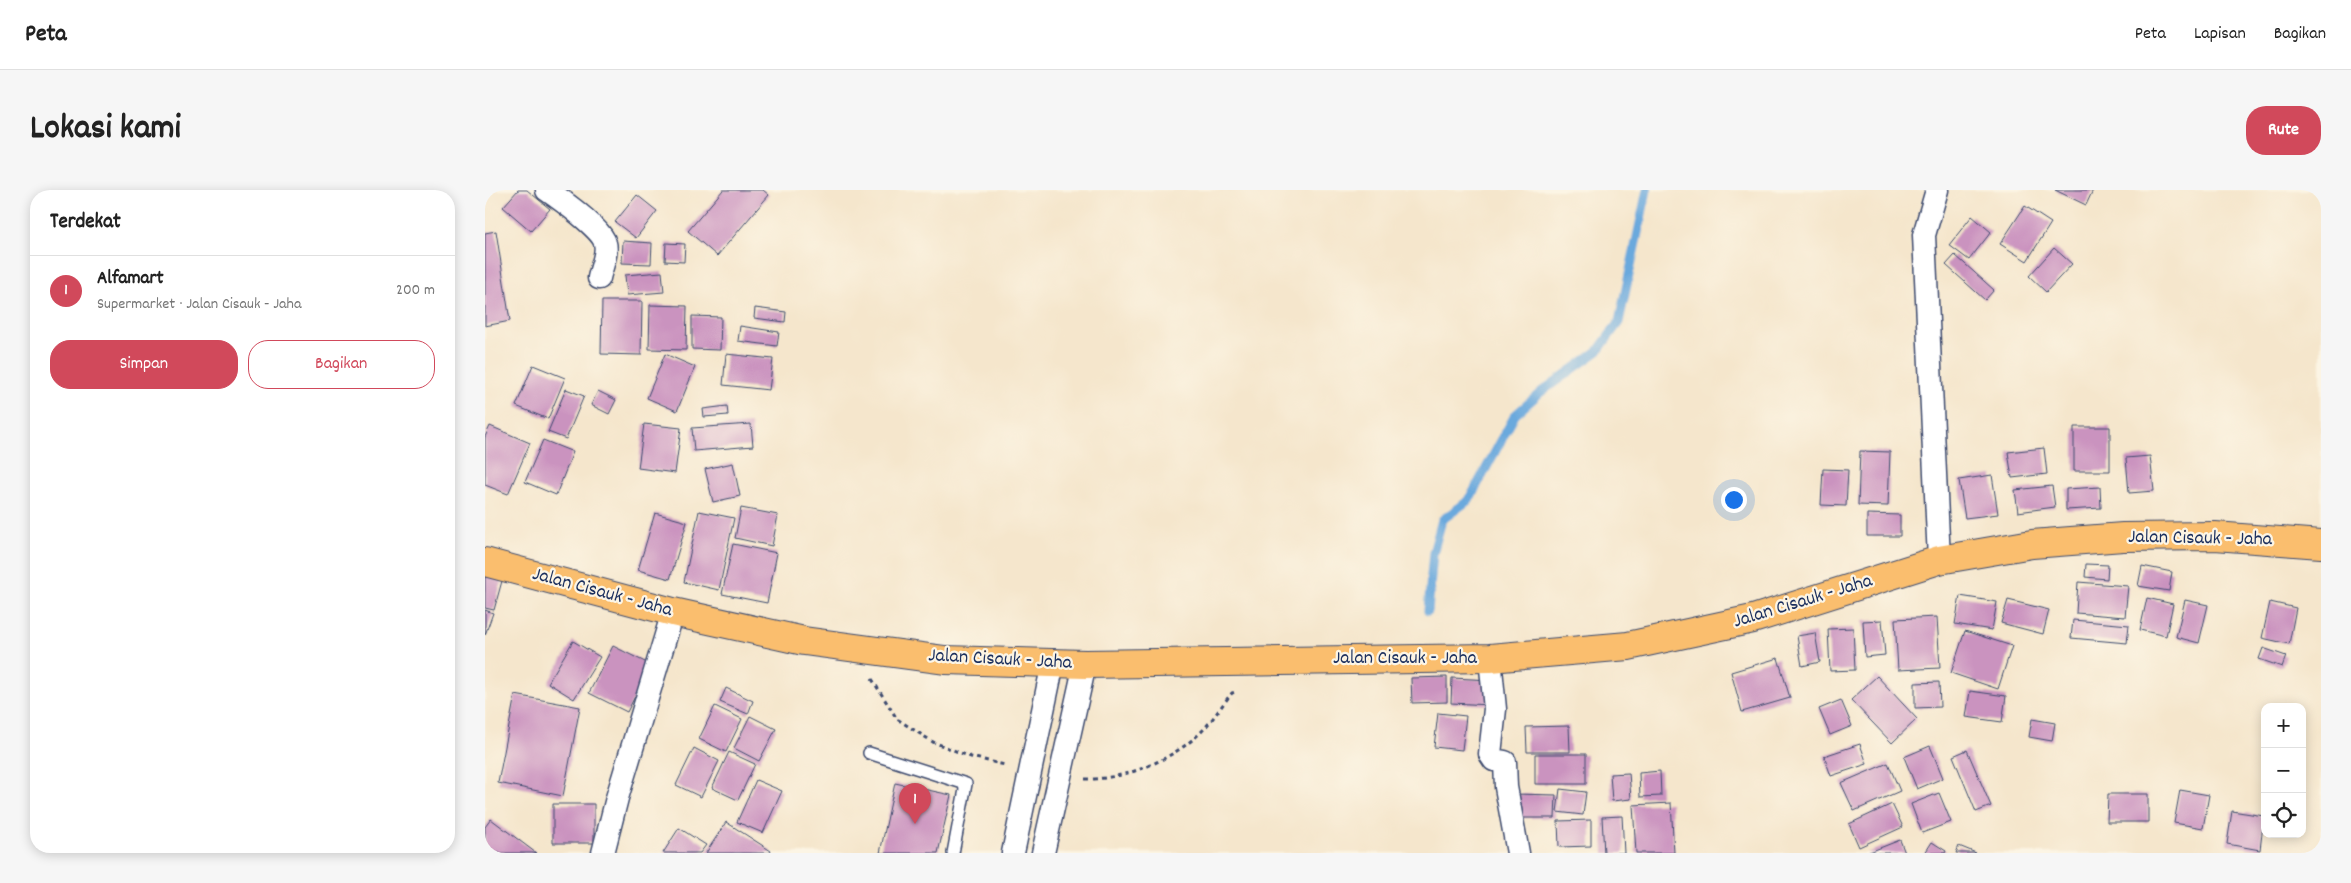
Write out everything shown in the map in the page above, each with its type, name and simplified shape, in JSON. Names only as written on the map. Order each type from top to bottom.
[{"type":"main road","name":"Jalan Cisauk - Jaha","points":[[485,562],[673,612],[804,641],[945,660],[1085,664],[1490,658],[1628,646],[1753,619],[1939,560],[2032,544],[2123,537],[2215,536],[2321,544]]},
{"type":"street","points":[[547,190],[569,206],[603,236],[606,245],[599,278]]},
{"type":"street","points":[[1937,190],[1924,235],[1939,560]]},
{"type":"street","points":[[603,853],[617,798],[673,612]]},
{"type":"street","points":[[1490,658],[1495,709],[1490,754],[1494,760],[1505,762],[1506,787],[1518,853]]},
{"type":"street","points":[[1013,853],[1053,663]]},
{"type":"street","points":[[1043,853],[1085,664]]},
{"type":"lane","points":[[869,753],[967,784],[953,853]]},
{"type":"path","points":[[861,649],[873,682],[897,719],[933,742],[963,754],[1030,771]]},
{"type":"path","points":[[1060,779],[1092,779],[1120,776],[1166,758],[1198,734],[1232,692],[1242,692]]},
{"type":"building","points":[[518,190],[527,190],[550,209],[531,231],[503,207]]},
{"type":"building","points":[[723,190],[763,190],[769,195],[717,256],[688,231]]},
{"type":"building","points":[[2055,190],[2093,190],[2086,205]]},
{"type":"building","points":[[637,195],[657,211],[636,238],[615,222]]},
{"type":"building","points":[[2025,206],[2051,223],[2027,261],[2000,244]]},
{"type":"building","points":[[1972,216],[1991,232],[1969,260],[1949,245]]},
{"type":"building","points":[[496,231],[510,321],[485,326],[485,233]]},
{"type":"building","points":[[623,241],[652,243],[651,264],[622,263]]},
{"type":"building","points":[[666,243],[685,244],[684,262],[665,261]]},
{"type":"building","points":[[2054,248],[2072,264],[2046,292],[2029,276]]},
{"type":"building","points":[[1955,255],[1994,290],[1985,300],[1946,265]]},
{"type":"building","points":[[662,272],[664,292],[627,295],[625,275]]},
{"type":"building","points":[[602,301],[642,301],[641,355],[601,354]]},
{"type":"building","points":[[650,305],[687,306],[686,350],[649,349]]},
{"type":"building","points":[[755,308],[786,312],[785,322],[754,318]]},
{"type":"building","points":[[692,316],[721,317],[720,350],[692,349]]},
{"type":"building","points":[[740,326],[779,332],[777,346],[738,341]]},
{"type":"building","points":[[665,354],[695,367],[677,411],[647,398]]},
{"type":"building","points":[[726,354],[773,359],[769,390],[723,385]]},
{"type":"building","points":[[533,365],[565,378],[548,419],[516,406]]},
{"type":"building","points":[[566,389],[584,396],[566,439],[548,432]]},
{"type":"building","points":[[598,391],[616,400],[609,414],[591,405]]},
{"type":"building","points":[[727,406],[728,415],[704,417],[703,409]]},
{"type":"building","points":[[644,424],[681,428],[675,473],[638,468]]},
{"type":"building","points":[[751,424],[753,446],[694,451],[692,428]]},
{"type":"building","points":[[490,426],[530,443],[508,494],[485,485],[485,437]]},
{"type":"building","points":[[2074,427],[2110,427],[2110,471],[2074,471]]},
{"type":"building","points":[[543,440],[573,452],[556,495],[525,482]]},
{"type":"building","points":[[2044,448],[2047,474],[2012,478],[2008,452]]},
{"type":"building","points":[[1860,451],[1890,452],[1888,506],[1858,505]]},
{"type":"building","points":[[2150,456],[2154,491],[2129,493],[2126,458]]},
{"type":"building","points":[[733,463],[740,496],[713,502],[705,469]]},
{"type":"building","points":[[1823,469],[1848,470],[1846,506],[1821,505]]},
{"type":"building","points":[[1992,475],[1998,514],[1965,518],[1959,480]]},
{"type":"building","points":[[2052,486],[2055,507],[2018,512],[2015,490]]},
{"type":"building","points":[[2100,487],[2101,508],[2066,510],[2066,489]]},
{"type":"building","points":[[741,508],[778,515],[772,546],[735,538]]},
{"type":"building","points":[[699,511],[734,518],[719,590],[684,582]]},
{"type":"building","points":[[655,513],[687,522],[670,579],[638,570]]},
{"type":"building","points":[[1867,514],[1900,515],[1900,536],[1867,536]]},
{"type":"building","points":[[733,544],[777,553],[767,603],[722,594]]},
{"type":"building","points":[[2086,564],[2108,565],[2107,579],[2085,577]]},
{"type":"building","points":[[485,565],[505,570],[494,610],[485,608]]},
{"type":"building","points":[[2142,566],[2172,572],[2169,591],[2138,586]]},
{"type":"building","points":[[2078,582],[2128,586],[2125,617],[2076,613]]},
{"type":"building","points":[[1960,596],[1997,602],[1992,630],[1955,624]]},
{"type":"building","points":[[2147,598],[2173,604],[2166,636],[2140,630]]},
{"type":"building","points":[[2008,600],[2049,610],[2043,634],[2001,623]]},
{"type":"building","points":[[2185,600],[2208,605],[2199,643],[2176,637]]},
{"type":"building","points":[[2270,602],[2296,608],[2289,644],[2262,638]]},
{"type":"building","points":[[485,610],[493,613],[485,635]]},
{"type":"building","points":[[1937,617],[1940,668],[1898,670],[1895,619]]},
{"type":"building","points":[[1882,620],[1885,655],[1865,657],[1863,621]]},
{"type":"building","points":[[2073,620],[2129,625],[2127,643],[2071,638]]},
{"type":"building","points":[[1853,628],[1855,670],[1830,671],[1828,629]]},
{"type":"building","points":[[1965,631],[2012,646],[1998,689],[1951,673]]},
{"type":"building","points":[[1815,633],[1820,662],[1802,666],[1797,636]]},
{"type":"building","points":[[573,641],[600,657],[574,699],[548,683]]},
{"type":"building","points":[[613,646],[651,665],[627,712],[589,693]]},
{"type":"building","points":[[2263,648],[2286,656],[2282,667],[2259,659]]},
{"type":"building","points":[[1778,658],[1790,698],[1742,712],[1731,672]]},
{"type":"building","points":[[1877,676],[1917,719],[1892,743],[1851,700]]},
{"type":"building","points":[[1447,677],[1447,702],[1412,703],[1411,678]]},
{"type":"building","points":[[1452,678],[1491,680],[1490,705],[1451,703]]},
{"type":"building","points":[[1939,682],[1940,707],[1915,708],[1915,683]]},
{"type":"building","points":[[726,688],[753,701],[748,714],[720,702]]},
{"type":"building","points":[[1970,691],[2006,696],[2002,722],[1966,717]]},
{"type":"building","points":[[515,695],[580,707],[563,796],[498,783]]},
{"type":"building","points":[[1841,700],[1852,726],[1830,735],[1819,709]]},
{"type":"building","points":[[715,706],[742,719],[726,752],[699,739]]},
{"type":"building","points":[[1438,713],[1466,716],[1462,750],[1434,747]]},
{"type":"building","points":[[750,716],[776,729],[759,761],[734,748]]},
{"type":"building","points":[[2032,719],[2055,723],[2052,741],[2029,737]]},
{"type":"building","points":[[1569,726],[1570,752],[1527,752],[1526,727]]},
{"type":"building","points":[[1860,744],[1867,764],[1831,776],[1824,756]]},
{"type":"building","points":[[1930,746],[1943,778],[1917,789],[1904,757]]},
{"type":"building","points":[[694,748],[719,761],[701,797],[676,785]]},
{"type":"building","points":[[1967,750],[1991,806],[1976,812],[1953,756]]},
{"type":"building","points":[[729,752],[755,764],[738,800],[712,788]]},
{"type":"building","points":[[1535,754],[1586,754],[1586,784],[1535,784]]},
{"type":"building","points":[[1888,763],[1900,791],[1854,811],[1841,783]]},
{"type":"building","points":[[1660,771],[1661,796],[1640,797],[1639,773]]},
{"type":"building","points":[[1629,773],[1631,799],[1612,801],[1610,774]]},
{"type":"building","points":[[756,780],[782,791],[763,833],[737,822]]},
{"type":"building","points":[[895,783],[951,795],[938,853],[880,853]]},
{"type":"building","points":[[1560,789],[1586,792],[1583,815],[1557,812]]},
{"type":"building","points":[[2180,790],[2209,795],[2203,828],[2174,823]]},
{"type":"building","points":[[1939,793],[1951,822],[1922,833],[1911,804]]},
{"type":"building","points":[[1513,794],[1556,795],[1555,818],[1513,818]]},
{"type":"building","points":[[2108,794],[2148,794],[2148,822],[2107,822]]},
{"type":"building","points":[[1671,803],[1674,853],[1636,853],[1633,805]]},
{"type":"building","points":[[553,804],[594,804],[594,843],[553,843]]},
{"type":"building","points":[[1892,804],[1903,827],[1859,847],[1849,824]]},
{"type":"building","points":[[2232,811],[2261,816],[2260,850],[2227,844]]},
{"type":"building","points":[[1622,816],[1624,853],[1604,853],[1602,817]]},
{"type":"building","points":[[491,819],[536,853],[485,853],[485,827]]},
{"type":"building","points":[[1591,820],[1591,846],[1559,847],[1558,821]]},
{"type":"building","points":[[726,822],[771,851],[770,853],[706,853]]},
{"type":"building","points":[[679,828],[706,845],[700,853],[663,853]]},
{"type":"building","points":[[1900,840],[1905,853],[1867,853]]},
{"type":"building","points":[[1932,842],[1946,851],[1945,853],[1925,853]]},
{"type":"building","points":[[1959,846],[1976,853],[1956,853]]},
{"type":"waterway","points":[[1428,611],[1433,553],[1442,520],[1469,500],[1515,415],[1541,392],[1598,351],[1619,322],[1647,190]]},
{"type":"place","name":"Alfamart","points":[[915,824]]}]
